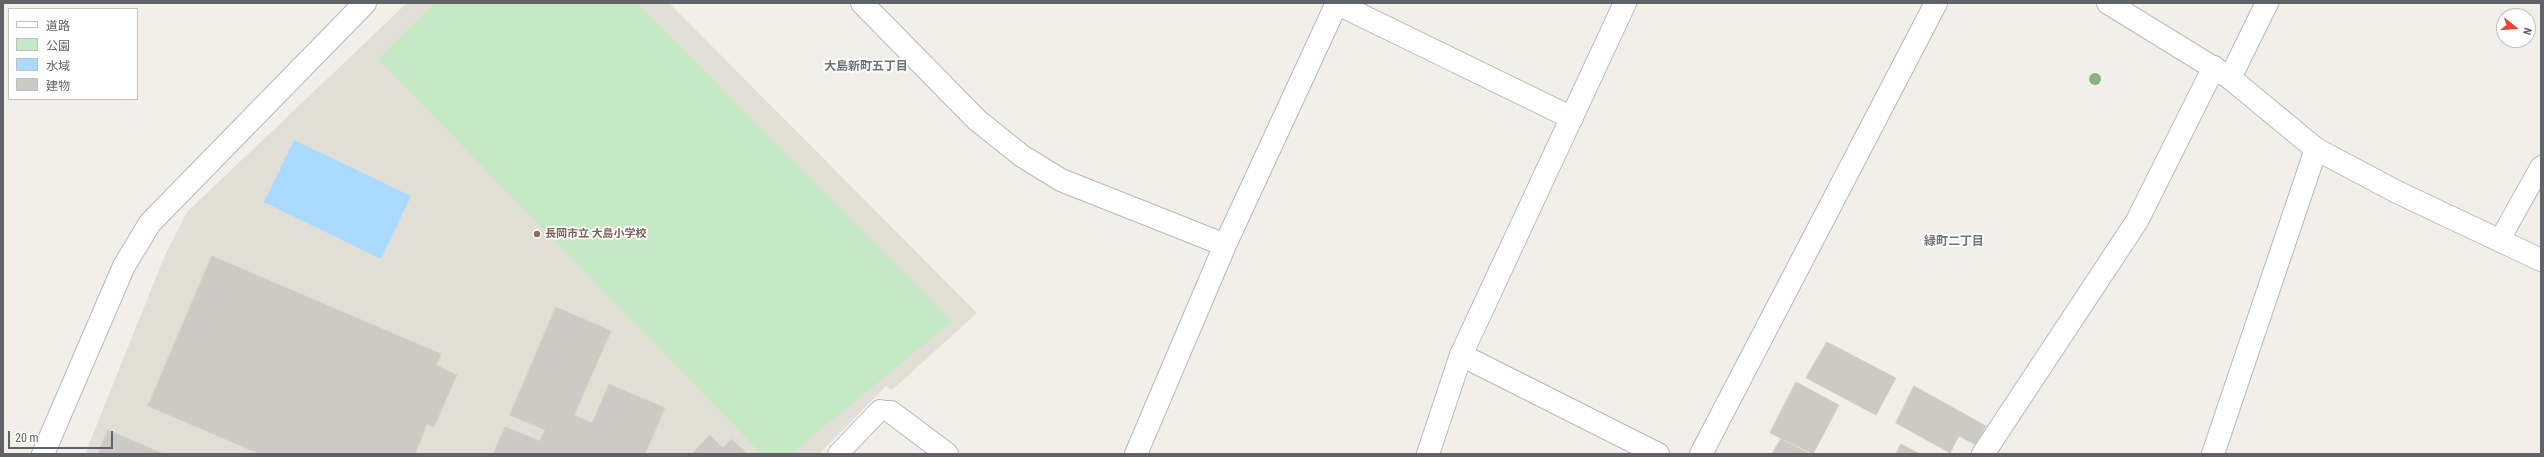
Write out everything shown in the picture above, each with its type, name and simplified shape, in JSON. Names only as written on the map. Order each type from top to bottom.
[{"type":"street","points":[[43,454],[124,266],[150,223],[365,3]]},
{"type":"street","points":[[862,3],[977,120],[1022,156],[1061,180],[1225,245]]},
{"type":"street","points":[[1136,454],[1225,245],[1337,3],[1572,118]]},
{"type":"street","points":[[1428,454],[1461,356],[1625,3]]},
{"type":"street","points":[[1701,454],[1936,3]]},
{"type":"street","points":[[2108,3],[2222,72],[2316,149],[2396,192],[2541,260]]},
{"type":"street","points":[[1983,454],[2137,220],[2222,72],[2267,3]]},
{"type":"street","points":[[2212,454],[2316,149]]},
{"type":"street","points":[[1461,356],[1658,454]]},
{"type":"street","points":[[891,412],[947,454]]},
{"type":"lane","points":[[2499,240],[2541,166]]},
{"type":"lane","points":[[838,454],[880,410],[891,412]]},
{"type":"shaded area","name":"長岡市立 大島小学校","points":[[407,3],[669,3],[977,313],[892,390],[886,386],[819,454],[85,454],[165,255],[187,212]]},
{"type":"green space","points":[[435,3],[637,3],[952,321],[791,454],[762,454],[378,59]]},
{"type":"water","points":[[294,140],[411,196],[381,259],[264,202]]},
{"type":"building","points":[[212,256],[441,354],[436,365],[457,375],[434,427],[427,424],[415,454],[260,454],[148,406]]},
{"type":"building","points":[[556,307],[611,331],[574,415],[592,423],[609,384],[665,408],[645,454],[493,454],[505,427],[540,441],[545,430],[510,415]]},
{"type":"building","points":[[1827,342],[1896,378],[1876,415],[1806,378]]},
{"type":"building","points":[[1796,382],[1839,405],[1813,454],[1770,433]]},
{"type":"building","points":[[1914,386],[1986,426],[1976,445],[1959,436],[1950,453],[1896,423]]},
{"type":"building","points":[[108,430],[164,454],[98,454]]},
{"type":"building","points":[[710,435],[723,448],[731,439],[747,454],[692,454]]},
{"type":"building","points":[[1781,439],[1810,454],[1772,454]]},
{"type":"building","points":[[1901,444],[1920,454],[1896,454]]},
{"type":"place","name":"長岡市立 大島小学校","points":[[537,234]]},
{"type":"district","name":"大島新町五丁目","points":[[866,67]]},
{"type":"district","name":"緑町二丁目","points":[[1954,242]]}]
